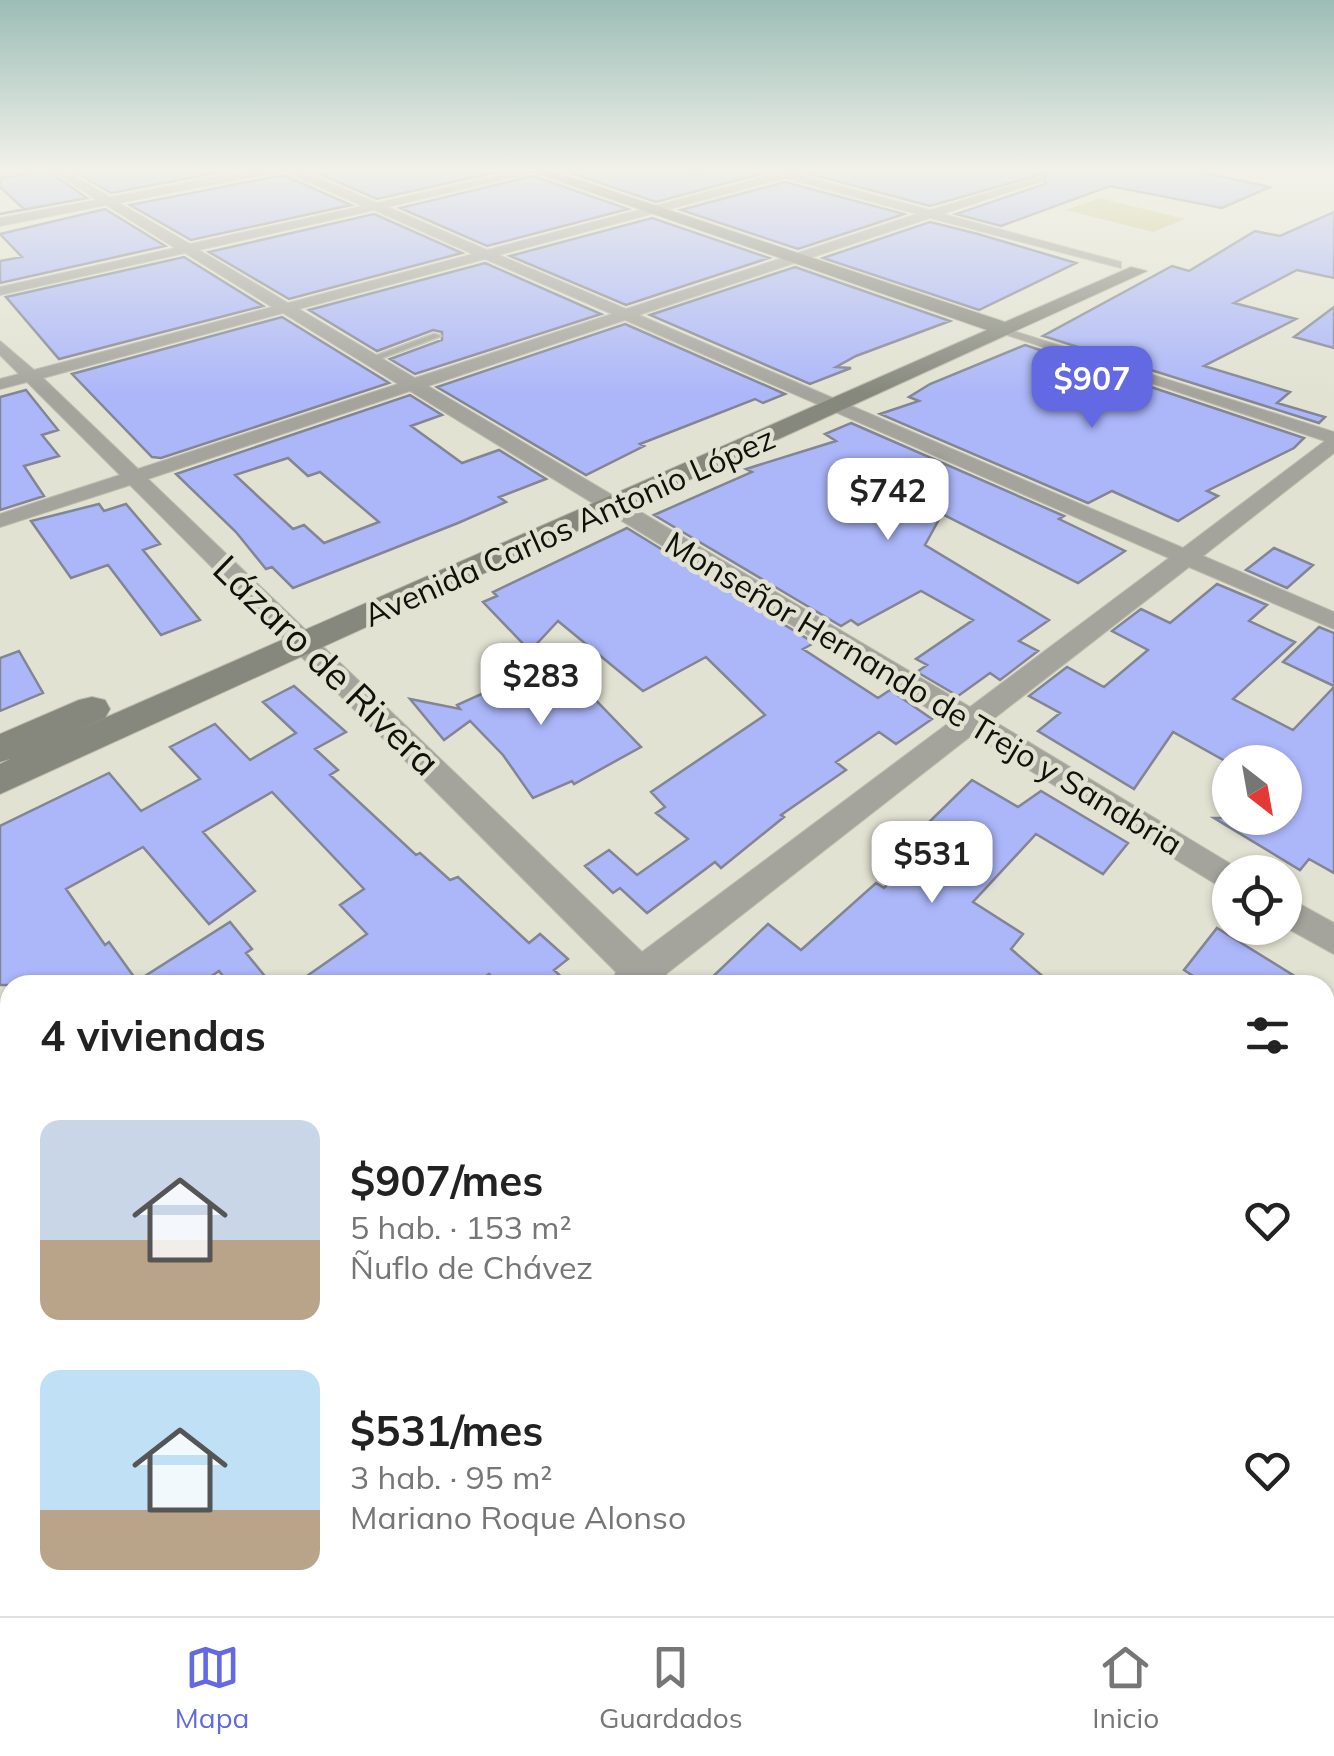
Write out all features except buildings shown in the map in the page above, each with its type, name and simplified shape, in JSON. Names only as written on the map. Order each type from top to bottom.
[{"type":"main road","points":[[751,243],[996,326]]},
{"type":"main road","name":"Avenida Carlos Antonio López","points":[[0,749],[296,634],[1127,268]]},
{"type":"main road","name":"Avenida Carlos Antonio López","points":[[0,780],[296,634]]},
{"type":"street","name":"Monseñor Hernando de Trejo y Sanabria","points":[[178,243],[1212,866]]},
{"type":"street","points":[[0,290],[211,243]]},
{"type":"street","points":[[462,243],[1334,621]]},
{"type":"street","points":[[0,384],[526,243]]},
{"type":"street","points":[[0,521],[843,243]]},
{"type":"street","points":[[1037,243],[1127,268]]},
{"type":"street","points":[[996,326],[1334,441]]},
{"type":"street","name":"Lázaro de Rivera","points":[[0,346],[296,634],[634,975]]},
{"type":"street","points":[[648,975],[1334,441]]},
{"type":"street","points":[[1302,920],[1334,940]]},
{"type":"lane","points":[[372,360],[437,336]]}]
